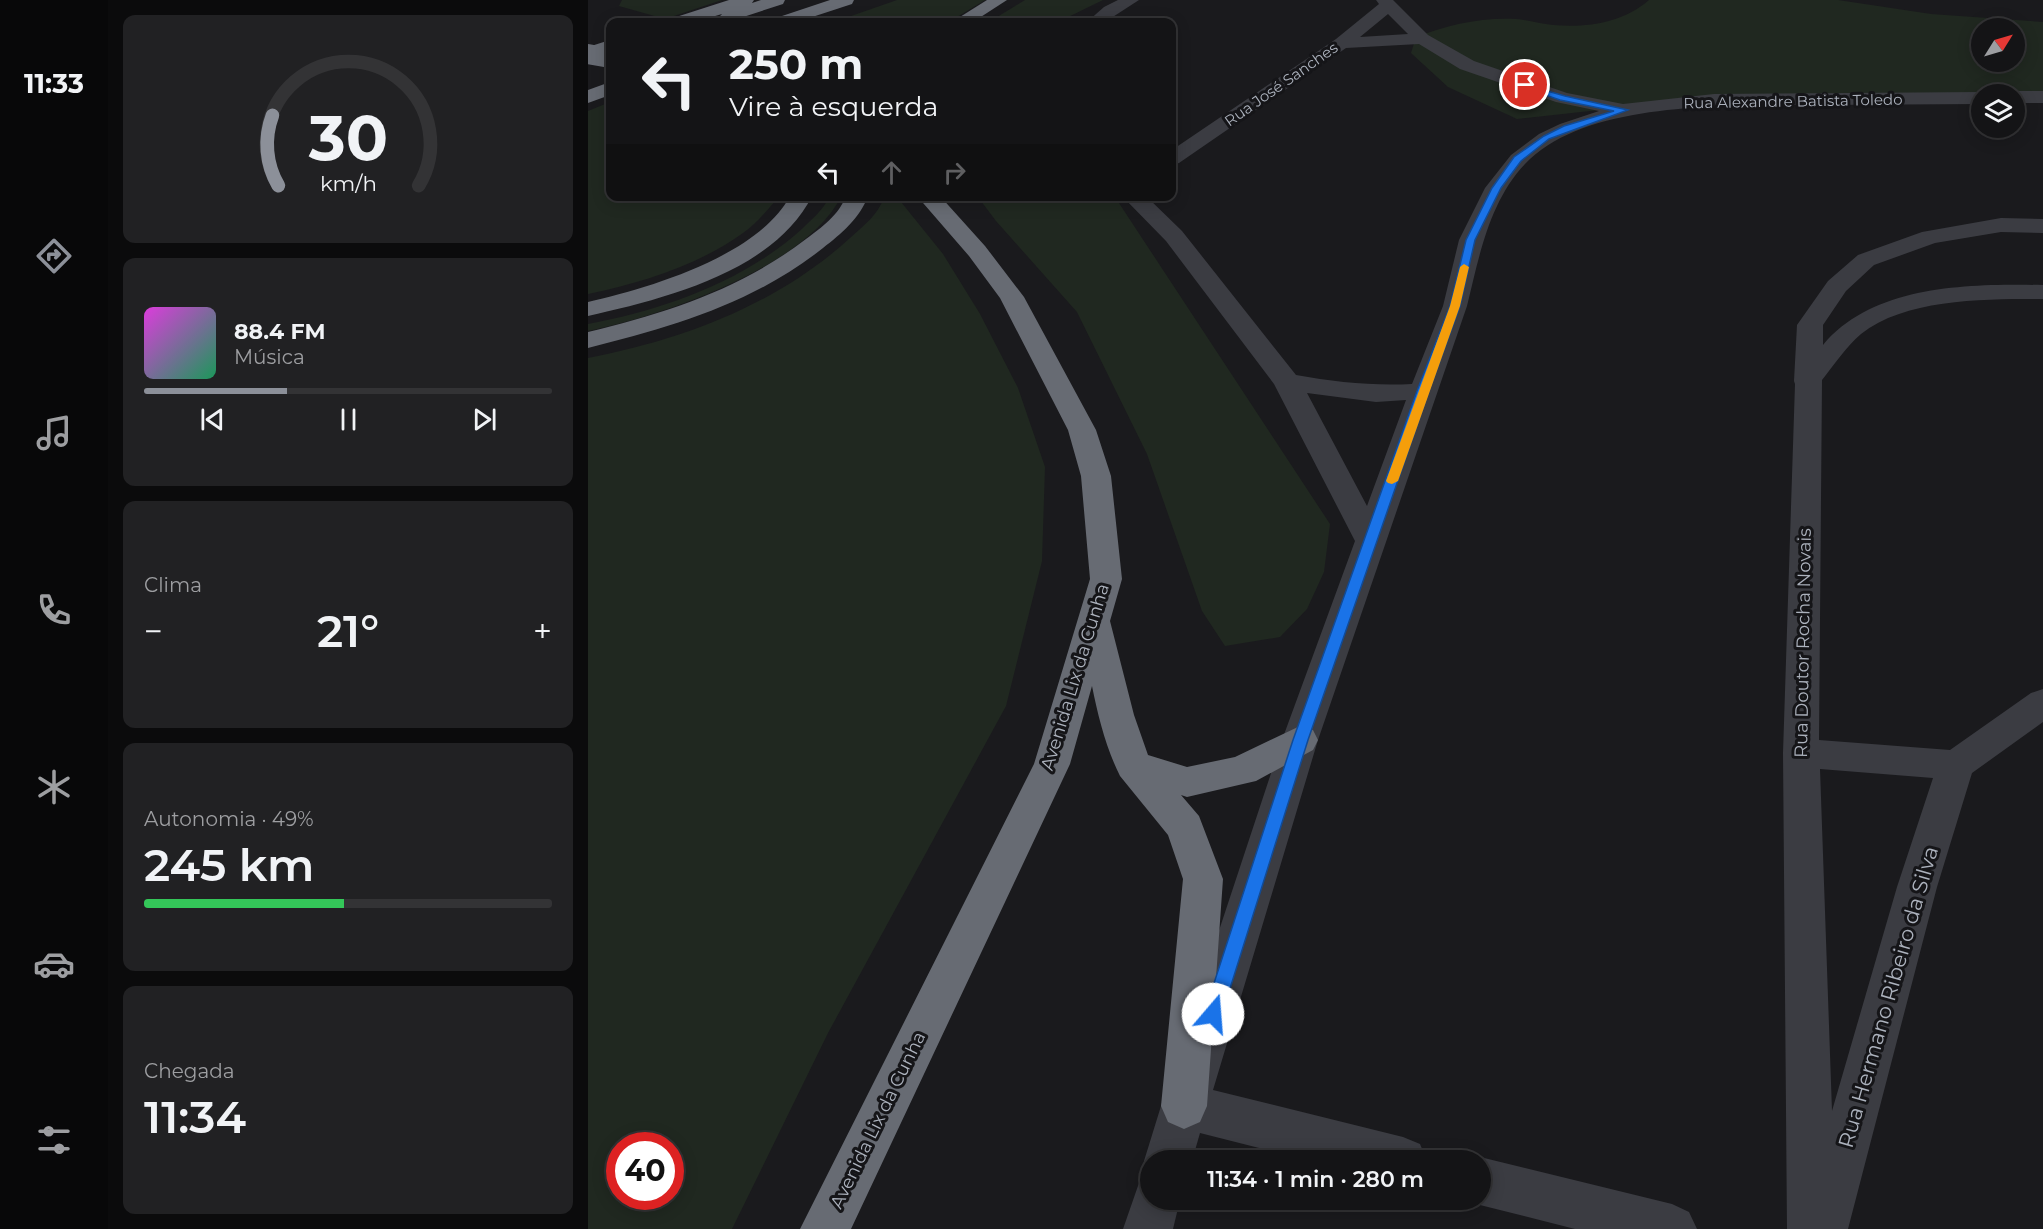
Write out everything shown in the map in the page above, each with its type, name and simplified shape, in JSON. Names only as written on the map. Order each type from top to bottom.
[{"type":"highway","points":[[691,18],[746,0]]},
{"type":"highway","points":[[724,18],[777,0]]},
{"type":"highway","points":[[794,18],[846,0]]},
{"type":"highway","points":[[969,18],[999,0]]},
{"type":"highway","points":[[588,53],[606,46]]},
{"type":"highway","points":[[588,53],[606,56]]},
{"type":"highway","points":[[588,64],[606,58]]},
{"type":"highway","points":[[588,88],[606,81]]},
{"type":"highway","points":[[588,97],[606,90]]},
{"type":"highway","points":[[588,309],[656,292],[696,278],[732,260],[763,238],[794,210],[798,201]]},
{"type":"highway","points":[[588,340],[667,319],[751,286],[799,258],[836,226],[856,201]]},
{"type":"highway","points":[[932,201],[977,251]]},
{"type":"highway","points":[[950,201],[977,251]]},
{"type":"highway","name":"Avenida Lix da Cunha","points":[[825,1229],[1052,764],[1106,579],[1094,467],[1082,430],[1012,297],[977,251]]},
{"type":"highway","points":[[1095,623],[1116,716],[1133,765],[1185,827],[1203,879],[1184,1106]]},
{"type":"highway","points":[[1133,765],[1187,782],[1243,770],[1300,740]]},
{"type":"street","points":[[1100,18],[1131,0]]},
{"type":"street","name":"Rua Alexandre Batista Toledo","points":[[1386,3],[1422,39],[1467,65],[1563,98],[1623,110],[1714,100],[1971,98]]},
{"type":"street","name":"Rua José Sanches","points":[[1176,156],[1342,43],[1386,3]]},
{"type":"street","points":[[1342,43],[1422,39]]},
{"type":"street","points":[[2025,98],[2043,97]]},
{"type":"street","points":[[1563,98],[1567,128]]},
{"type":"street","points":[[1171,1150],[1300,740],[1455,306],[1471,240],[1496,188],[1518,159],[1546,138],[1567,128],[1623,110]]},
{"type":"street","points":[[1138,201],[1174,236],[1287,382],[1371,542]]},
{"type":"street","name":"Rua Doutor Rocha Novais","points":[[1812,1229],[1801,753],[1807,381],[1810,325],[1837,286],[1866,260],[1930,237],[2001,225],[2043,226]]},
{"type":"street","points":[[1807,381],[1854,327],[1911,302],[1991,291],[2043,292]]},
{"type":"street","points":[[1287,382],[1339,391],[1376,394],[1423,391]]},
{"type":"street","points":[[1801,753],[1956,765],[2043,703]]},
{"type":"street","name":"Rua Hermano Ribeiro da Silva","points":[[1823,1229],[1917,888],[1956,765]]},
{"type":"street","points":[[1184,1106],[1359,1150]]},
{"type":"street","points":[[1491,1183],[1672,1229]]},
{"type":"street","points":[[1148,1229],[1153,1210]]},
{"type":"shaded area","points":[[622,0],[722,0],[668,18],[619,6]]},
{"type":"shaded area","points":[[897,0],[985,0],[956,18],[845,18]]},
{"type":"shaded area","points":[[1025,0],[1103,0],[1066,18],[996,18]]},
{"type":"shaded area","points":[[1649,0],[1838,0],[1931,14],[1987,18],[1971,18],[1971,72],[2025,72],[2025,21],[2043,22],[2043,102],[2025,97],[2025,84],[1971,84],[1971,95],[1690,100],[1517,119],[1448,87],[1411,53],[1416,37],[1465,23],[1490,19],[1516,19],[1578,26],[1604,22],[1628,14]]},
{"type":"shaded area","points":[[606,104],[606,201],[775,201],[748,229],[708,254],[649,278],[588,294],[588,111]]},
{"type":"shaded area","points":[[827,201],[838,201],[823,222],[797,245],[765,266],[729,285],[654,314],[588,331],[588,324],[646,311],[702,291],[730,278],[780,247]]},
{"type":"shaded area","points":[[882,201],[900,201],[943,254],[980,314],[1018,388],[1045,467],[1042,561],[1006,706],[828,1033],[732,1229],[588,1229],[588,358],[659,341],[728,316],[792,282],[822,261],[865,224]]},
{"type":"shaded area","points":[[981,201],[1118,201],[1330,524],[1324,572],[1307,609],[1280,637],[1225,646],[1202,611],[1147,454],[1077,312]]},
{"type":"slow traffic","points":[[1392,481],[1455,306],[1464,267]]},
{"type":"route","points":[[1213,1014],[1300,740],[1455,306],[1471,240],[1496,188],[1518,159],[1546,138],[1567,128],[1623,110],[1563,98],[1525,85]]}]
